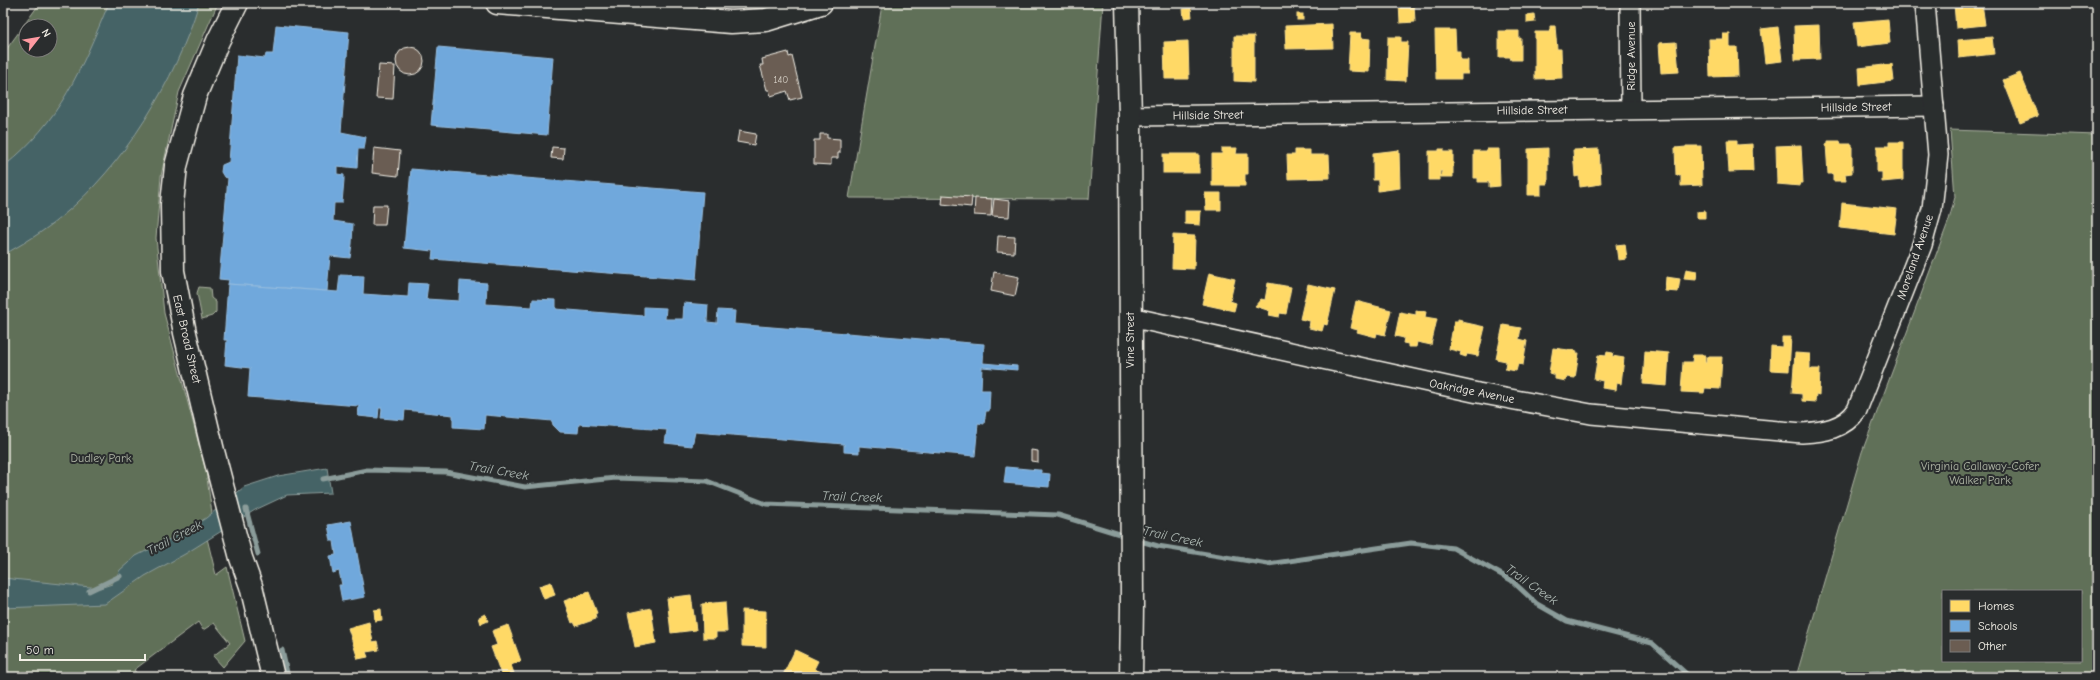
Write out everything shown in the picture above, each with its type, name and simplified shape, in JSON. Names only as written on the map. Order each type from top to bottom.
[{"type":"street","name":"East Broad Street","points":[[237,3],[218,41],[195,96],[176,166],[172,204],[174,282],[221,484],[250,586],[268,675]]},
{"type":"street","points":[[497,3],[731,22],[766,20],[821,3]]},
{"type":"street","name":"Vine Street","points":[[1128,3],[1130,116],[1131,677]]},
{"type":"street","name":"Ridge Avenue","points":[[1630,3],[1631,109]]},
{"type":"street","name":"Moreland Avenue","points":[[1819,432],[1843,425],[1851,419],[1857,410],[1922,245],[1932,209],[1938,155],[1925,3]]},
{"type":"street","name":"Hillside Street","points":[[1130,116],[1934,106]]},
{"type":"street","name":"Oakridge Avenue","points":[[1130,317],[1478,394],[1591,414],[1794,432],[1819,432]]},
{"type":"green space","name":"Dudley Park","points":[[40,3],[218,3],[179,92],[161,176],[156,238],[164,313],[206,471],[214,527],[205,530],[216,575],[227,567],[245,641],[223,667],[213,656],[230,643],[214,623],[203,630],[198,622],[134,670],[139,677],[3,677],[3,54],[18,33],[18,58],[58,58],[58,18],[29,18]]},
{"type":"green space","points":[[889,3],[1103,3],[1089,199],[849,198],[882,5]]},
{"type":"green space","points":[[2093,3],[2097,3],[2097,63]]},
{"type":"green space","name":"Virginia Callaway-Cofer Walker Park","points":[[1950,130],[2097,135],[2097,677],[1796,677],[1862,452],[1949,220],[1955,197]]},
{"type":"green space","points":[[199,287],[210,288],[211,298],[216,302],[216,312],[212,316],[202,319],[197,293]]},
{"type":"water","points":[[109,3],[199,3],[177,62],[162,91],[145,120],[106,173],[61,217],[33,238],[3,255],[3,167],[23,149],[55,112],[89,50]]},
{"type":"water","points":[[327,468],[331,493],[287,495],[255,510],[185,554],[145,576],[105,604],[3,608],[3,578],[100,588],[112,584],[120,570],[136,556],[184,532],[206,518],[244,487],[278,476]]},
{"type":"building: Homes","points":[[1399,3],[1414,3],[1415,22],[1400,23]]},
{"type":"building: Homes","points":[[1982,3],[1985,25],[1956,28],[1954,4]]},
{"type":"building: Homes","points":[[1191,8],[1192,17],[1184,18],[1183,9]]},
{"type":"building: Homes","points":[[1297,14],[1303,14],[1303,20],[1297,20]]},
{"type":"building: Homes","points":[[1534,14],[1535,22],[1527,23],[1527,15]]},
{"type":"building: Homes","points":[[1888,19],[1890,43],[1857,47],[1854,22]]},
{"type":"building: Homes","points":[[1332,24],[1333,48],[1286,49],[1285,26]]},
{"type":"building: Homes","points":[[1819,25],[1820,59],[1795,60],[1794,26]]},
{"type":"building: Homes","points":[[1550,26],[1555,26],[1557,49],[1561,49],[1562,78],[1535,79],[1535,32],[1550,32]]},
{"type":"building: Homes","points":[[1778,27],[1782,61],[1765,63],[1761,29]]},
{"type":"building: Homes","points":[[1435,30],[1455,30],[1456,51],[1460,51],[1460,60],[1468,60],[1468,74],[1461,74],[1461,79],[1436,79]]},
{"type":"building: Homes","points":[[1499,31],[1519,31],[1519,39],[1521,38],[1521,60],[1511,60],[1510,57],[1499,57]]},
{"type":"building: Homes","points":[[1350,33],[1361,33],[1361,38],[1370,39],[1369,72],[1348,71]]},
{"type":"building: Homes","points":[[1723,34],[1730,34],[1730,47],[1737,47],[1738,76],[1710,77],[1709,39],[1723,39]]},
{"type":"building: Homes","points":[[1234,36],[1254,36],[1254,82],[1234,81]]},
{"type":"building: Homes","points":[[1388,37],[1401,37],[1401,42],[1408,42],[1406,81],[1387,80]]},
{"type":"building: Homes","points":[[1992,37],[1994,54],[1959,58],[1958,40]]},
{"type":"building: Homes","points":[[1188,41],[1189,79],[1165,79],[1164,42]]},
{"type":"building: Homes","points":[[1676,42],[1679,72],[1661,73],[1659,43]]},
{"type":"building: Homes","points":[[1892,64],[1894,81],[1860,85],[1859,68]]},
{"type":"building: Homes","points":[[2020,73],[2038,116],[2020,123],[2003,80]]},
{"type":"building: Homes","points":[[1727,140],[1737,140],[1737,145],[1752,144],[1753,171],[1729,172]]},
{"type":"building: Homes","points":[[1828,141],[1840,141],[1841,144],[1852,144],[1852,173],[1845,174],[1846,181],[1833,181],[1833,174],[1828,174],[1826,144]]},
{"type":"building: Homes","points":[[1889,142],[1903,142],[1903,180],[1882,182],[1882,172],[1877,172],[1877,146],[1889,146]]},
{"type":"building: Homes","points":[[1801,145],[1803,183],[1800,183],[1800,186],[1777,184],[1776,146]]},
{"type":"building: Homes","points":[[1701,146],[1702,185],[1681,186],[1681,175],[1676,175],[1675,148]]},
{"type":"building: Homes","points":[[1222,148],[1237,148],[1236,154],[1248,154],[1248,174],[1245,174],[1245,186],[1212,186],[1212,154],[1222,154]]},
{"type":"building: Homes","points":[[1548,148],[1548,184],[1541,184],[1541,195],[1528,195],[1528,149]]},
{"type":"building: Homes","points":[[1439,149],[1444,149],[1444,152],[1453,152],[1453,177],[1441,177],[1442,171],[1440,171],[1440,180],[1429,180],[1429,151],[1439,151]]},
{"type":"building: Homes","points":[[1486,149],[1499,149],[1500,186],[1489,187],[1489,182],[1478,182],[1478,178],[1474,178],[1474,151],[1486,151]]},
{"type":"building: Homes","points":[[1599,149],[1601,184],[1580,187],[1579,176],[1575,177],[1573,150]]},
{"type":"building: Homes","points":[[1295,150],[1310,150],[1310,155],[1329,155],[1330,178],[1288,179],[1287,155],[1295,155]]},
{"type":"building: Homes","points":[[1399,150],[1400,188],[1378,191],[1378,180],[1373,180],[1373,153]]},
{"type":"building: Homes","points":[[1163,154],[1199,154],[1199,173],[1163,173]]},
{"type":"building: Homes","points":[[1205,193],[1221,193],[1221,210],[1206,210]]},
{"type":"building: Homes","points":[[1842,203],[1897,209],[1894,234],[1840,228]]},
{"type":"building: Homes","points":[[1185,211],[1201,211],[1200,225],[1185,224]]},
{"type":"building: Homes","points":[[1705,211],[1705,218],[1697,218],[1697,212]]},
{"type":"building: Homes","points":[[1173,235],[1195,236],[1194,269],[1172,268]]},
{"type":"building: Homes","points":[[1625,244],[1627,259],[1618,260],[1616,245]]},
{"type":"building: Homes","points":[[1686,269],[1697,271],[1696,280],[1684,279]]},
{"type":"building: Homes","points":[[1209,273],[1235,279],[1230,301],[1236,303],[1234,311],[1202,304]]},
{"type":"building: Homes","points":[[1666,277],[1680,279],[1678,292],[1665,291]]},
{"type":"building: Homes","points":[[1268,283],[1291,287],[1286,314],[1280,313],[1279,317],[1269,315],[1270,311],[1255,306],[1261,299],[1265,300]]},
{"type":"building: Homes","points":[[1308,284],[1335,290],[1327,325],[1324,324],[1322,331],[1309,328],[1310,321],[1300,319]]},
{"type":"building: Homes","points":[[1356,301],[1391,310],[1385,335],[1377,333],[1376,337],[1357,332],[1358,330],[1350,328]]},
{"type":"building: Homes","points":[[1416,310],[1426,312],[1425,317],[1437,319],[1431,345],[1417,342],[1416,347],[1408,347],[1408,344],[1403,343],[1404,338],[1395,336],[1400,312],[1416,315]]},
{"type":"building: Homes","points":[[1458,319],[1462,320],[1462,322],[1485,327],[1478,356],[1467,354],[1466,357],[1460,355],[1461,352],[1449,349],[1454,321],[1458,321]]},
{"type":"building: Homes","points":[[1503,325],[1521,328],[1519,339],[1527,341],[1523,365],[1518,364],[1516,371],[1505,369],[1506,361],[1496,359]]},
{"type":"building: Homes","points":[[1782,337],[1791,337],[1789,371],[1770,370],[1771,346],[1782,347]]},
{"type":"building: Homes","points":[[1553,348],[1577,351],[1576,353],[1579,353],[1575,378],[1567,377],[1566,381],[1555,379],[1555,375],[1549,373]]},
{"type":"building: Homes","points":[[1645,351],[1669,353],[1667,386],[1643,384]]},
{"type":"building: Homes","points":[[1607,352],[1613,353],[1612,356],[1624,358],[1621,384],[1617,383],[1616,390],[1602,388],[1603,381],[1594,379],[1598,355],[1606,356]]},
{"type":"building: Homes","points":[[1795,353],[1810,354],[1810,369],[1820,369],[1819,395],[1816,394],[1815,402],[1802,401],[1802,394],[1792,393]]},
{"type":"building: Homes","points":[[1693,355],[1705,355],[1705,363],[1707,357],[1722,357],[1720,389],[1705,388],[1704,393],[1681,392],[1683,362],[1692,362]]},
{"type":"building: Homes","points":[[551,582],[555,595],[544,599],[539,586]]},
{"type":"building: Homes","points":[[589,592],[597,613],[595,614],[596,619],[576,626],[574,622],[572,623],[564,601]]},
{"type":"building: Homes","points":[[691,595],[696,630],[671,633],[667,598]]},
{"type":"building: Homes","points":[[725,602],[727,632],[716,632],[716,638],[703,638],[702,604]]},
{"type":"building: Homes","points":[[651,608],[656,643],[635,647],[628,613]]},
{"type":"building: Homes","points":[[381,609],[382,620],[375,621],[374,610]]},
{"type":"building: Homes","points":[[742,610],[766,611],[766,647],[742,646]]},
{"type":"building: Homes","points":[[485,614],[488,621],[481,624],[479,617]]},
{"type":"building: Homes","points":[[369,622],[373,642],[377,641],[379,650],[366,652],[368,657],[358,659],[348,628]]},
{"type":"building: Homes","points":[[508,625],[521,661],[511,665],[515,676],[502,677],[491,647],[497,645],[492,631]]},
{"type":"building: Homes","points":[[795,650],[818,661],[814,669],[824,673],[822,677],[782,677]]},
{"type":"building: Schools","points":[[276,25],[349,32],[341,132],[366,137],[364,149],[358,149],[357,168],[337,166],[337,174],[344,175],[344,180],[342,203],[334,203],[333,221],[353,224],[352,244],[350,258],[330,256],[327,291],[228,284],[229,280],[219,279],[228,178],[224,177],[221,172],[222,165],[229,162],[237,55],[265,58],[266,54],[273,54]]},
{"type":"building: Schools","points":[[438,47],[553,57],[547,135],[431,125]]},
{"type":"building: Schools","points":[[411,169],[703,192],[696,280],[432,259],[433,251],[404,248]]},
{"type":"building: Schools","points":[[340,275],[364,276],[363,294],[408,297],[409,283],[428,284],[426,299],[459,301],[460,281],[487,283],[486,304],[532,307],[533,299],[556,300],[556,309],[644,316],[644,307],[666,308],[665,319],[683,319],[684,303],[708,305],[707,322],[717,323],[718,310],[735,311],[734,324],[984,344],[983,363],[1017,366],[1017,370],[982,367],[981,390],[990,390],[989,411],[986,411],[984,424],[978,423],[975,456],[859,446],[859,453],[844,452],[844,444],[695,432],[692,446],[665,443],[667,430],[579,424],[578,433],[560,432],[553,425],[552,421],[485,415],[484,429],[453,427],[453,415],[405,410],[404,420],[381,418],[382,408],[379,408],[378,418],[358,416],[359,406],[248,397],[250,368],[225,365],[227,340],[224,340],[228,284],[338,292]]},
{"type":"building: Schools","points":[[1006,467],[1041,470],[1041,473],[1050,474],[1049,487],[1004,483]]},
{"type":"building: Schools","points":[[351,521],[365,597],[342,601],[339,585],[342,585],[339,571],[333,573],[332,568],[330,556],[336,555],[334,541],[331,541],[328,525]]},
{"type":"building: Other","points":[[410,47],[420,51],[424,61],[420,71],[410,75],[400,71],[396,61],[400,51]]},
{"type":"building: Other","points":[[788,52],[789,57],[792,56],[802,97],[790,100],[787,91],[771,96],[769,90],[767,90],[760,65],[763,65],[762,59]]},
{"type":"building: Other","points":[[379,65],[395,66],[393,99],[376,98]]},
{"type":"building: Other","points":[[739,131],[756,134],[754,145],[737,142]]},
{"type":"building: Other","points":[[820,134],[827,134],[827,138],[840,139],[840,153],[838,153],[838,158],[831,158],[831,165],[814,164],[814,140],[820,140]]},
{"type":"building: Other","points":[[552,147],[564,148],[563,159],[551,158]]},
{"type":"building: Other","points":[[374,148],[400,151],[398,176],[372,173]]},
{"type":"building: Other","points":[[943,195],[972,197],[971,207],[942,204]]},
{"type":"building: Other","points":[[975,198],[992,199],[991,216],[974,215]]},
{"type":"building: Other","points":[[994,199],[1010,201],[1009,217],[992,216]]},
{"type":"building: Other","points":[[373,205],[387,205],[385,225],[372,225]]},
{"type":"building: Other","points":[[998,236],[1015,237],[1014,253],[997,252]]},
{"type":"building: Other","points":[[994,272],[1019,277],[1015,296],[991,291]]},
{"type":"building: Other","points":[[1031,450],[1038,451],[1038,462],[1031,461]]},
{"type":"waterway","name":"Trail Creek","points":[[323,479],[367,470],[446,472],[525,487],[616,478],[707,481],[766,504],[1058,515],[1126,536]]},
{"type":"waterway","points":[[246,509],[258,554]]},
{"type":"waterway","name":"Trail Creek","points":[[1137,540],[1158,546],[1268,564],[1411,543],[1453,548],[1511,580],[1537,604],[1567,621],[1652,643],[1690,677]]},
{"type":"waterway","name":"Trail Creek","points":[[89,591],[120,576]]},
{"type":"waterway","points":[[282,650],[288,677]]},
{"type":"waterway","name":"Trail Creek","points":[[1791,677],[1878,673],[1906,677]]}]
